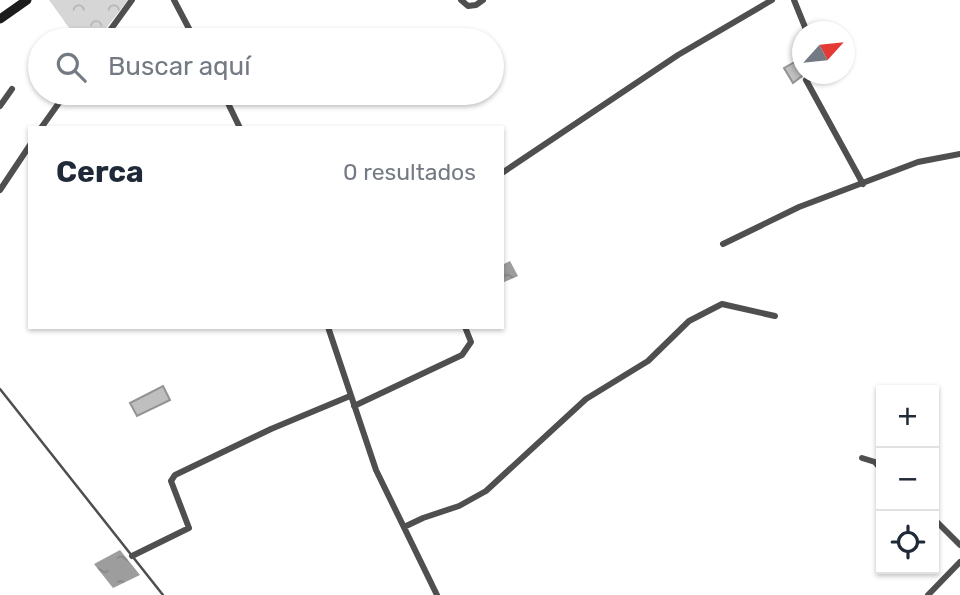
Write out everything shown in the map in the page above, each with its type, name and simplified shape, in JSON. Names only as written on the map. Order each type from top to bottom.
[{"type":"main road","points":[[0,19],[27,0]]},
{"type":"street","points":[[112,28],[132,0]]},
{"type":"street","points":[[174,0],[189,28]]},
{"type":"street","points":[[461,0],[468,6],[483,0]]},
{"type":"street","points":[[504,172],[678,55],[772,0]]},
{"type":"street","points":[[794,0],[803,21]]},
{"type":"street","points":[[808,84],[863,184]]},
{"type":"street","points":[[0,106],[12,89]]},
{"type":"street","points":[[42,126],[57,105]]},
{"type":"street","points":[[229,105],[239,126]]},
{"type":"street","points":[[0,190],[28,148]]},
{"type":"street","points":[[723,244],[799,207],[918,162],[960,154]]},
{"type":"street","points":[[404,527],[459,506],[486,491],[586,399],[648,361],[689,321],[722,304],[775,316]]},
{"type":"street","points":[[329,329],[376,470],[438,595]]},
{"type":"street","points":[[354,406],[462,355],[471,342],[465,329]]},
{"type":"street","points":[[132,556],[189,528],[172,481],[175,475],[271,429],[350,396]]},
{"type":"street","points":[[862,458],[876,464]]},
{"type":"street","points":[[939,524],[960,545]]},
{"type":"street","points":[[928,595],[960,562]]},
{"type":"lane","points":[[0,389],[163,595]]},
{"type":"green space","points":[[49,0],[128,0],[106,28],[69,28]]},
{"type":"water","points":[[510,261],[518,276],[504,282],[504,264]]},
{"type":"water","points":[[120,550],[140,575],[113,588],[94,564]]},
{"type":"building","points":[[792,64],[792,81],[784,68]]},
{"type":"building","points":[[163,386],[170,400],[137,416],[130,403]]}]
